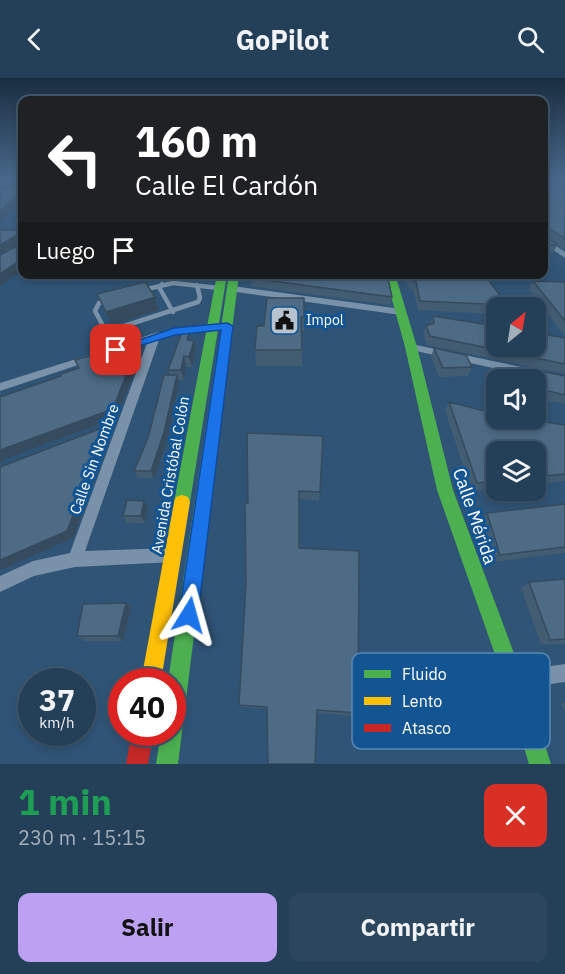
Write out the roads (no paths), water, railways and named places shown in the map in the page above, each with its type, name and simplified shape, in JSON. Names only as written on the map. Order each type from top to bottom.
[{"type":"street","points":[[548,243],[565,256]]},
{"type":"street","name":"Calle Mérida","points":[[391,279],[411,347],[445,490],[504,653]]},
{"type":"street","points":[[224,284],[401,312]]},
{"type":"street","name":"Avenida Cristóbal Colón","points":[[179,668],[224,284]]},
{"type":"street","points":[[0,387],[155,336],[220,327]]},
{"type":"street","name":"Avenida Cristóbal Colón","points":[[153,668],[172,555],[220,327]]},
{"type":"street","name":"Calle Sin Nombre","points":[[75,559],[155,336]]},
{"type":"street","points":[[411,347],[565,380]]},
{"type":"street","points":[[103,430],[124,422]]},
{"type":"street","points":[[0,584],[33,569],[75,559],[172,555]]},
{"type":"street","points":[[550,675],[565,673]]},
{"type":"street","points":[[137,764],[140,746]]},
{"type":"street","points":[[167,764],[170,746]]},
{"type":"street","name":"Calle Mérida","points":[[535,749],[540,764]]},
{"type":"lane","points":[[133,293],[162,284],[224,284]]},
{"type":"lane","points":[[162,284],[159,286],[160,293],[173,312]]},
{"type":"lane","points":[[108,335],[116,329],[198,302],[200,298],[196,289],[197,285]]},
{"type":"lane","points":[[113,299],[99,303],[95,311],[116,350]]},
{"type":"place","name":"Impol","points":[[285,320]]}]
